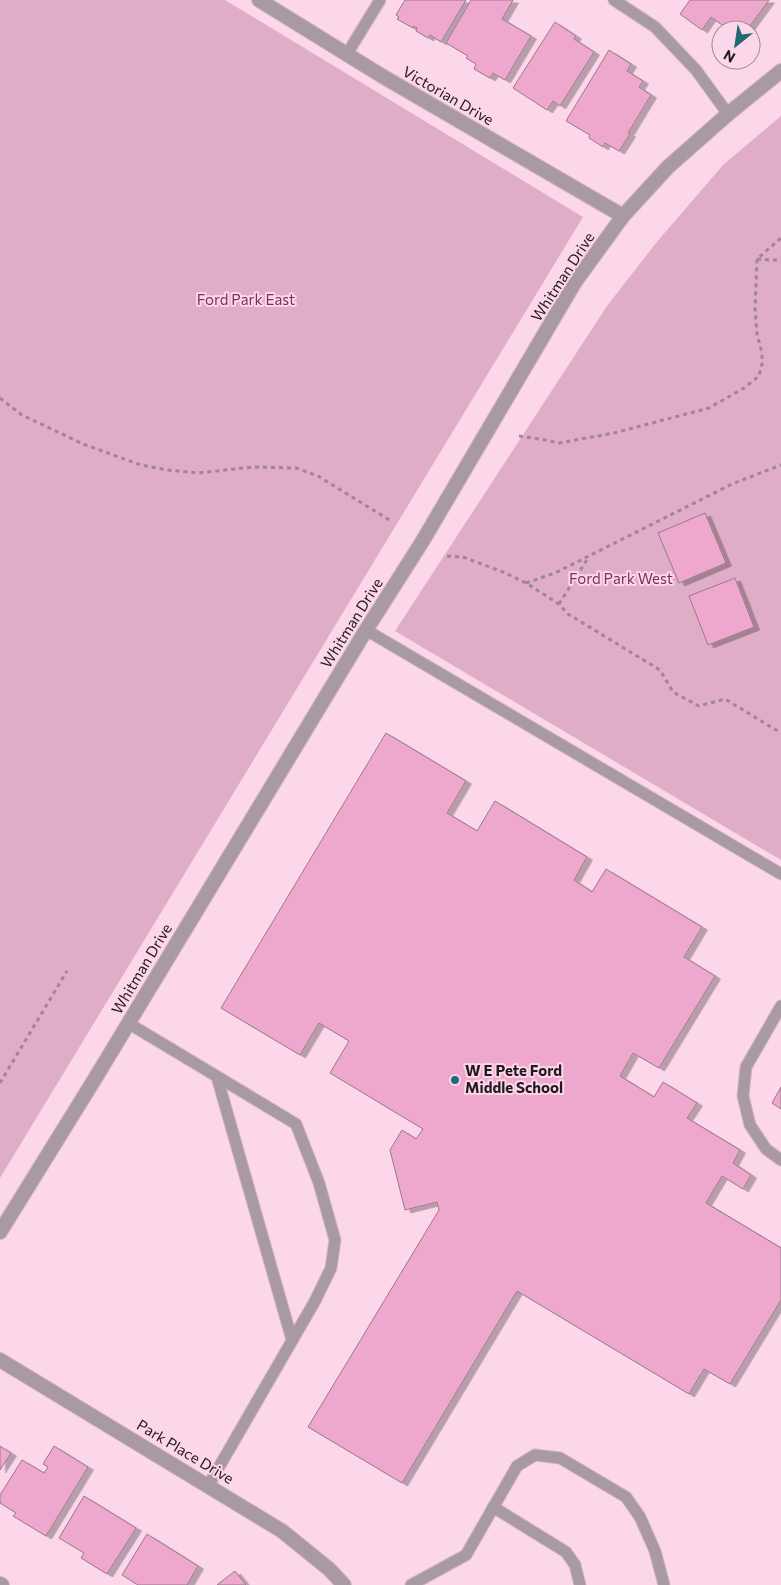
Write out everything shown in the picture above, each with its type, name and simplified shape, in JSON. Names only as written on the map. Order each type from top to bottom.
[{"type":"street","name":"Victorian Drive","points":[[259,0],[382,76],[623,216]]},
{"type":"street","name":"Whitman Drive","points":[[0,1232],[366,630],[422,542],[569,292],[623,216],[668,167],[728,114],[781,71]]},
{"type":"street","name":"Park Place Drive","points":[[0,1360],[282,1531],[329,1569],[344,1585]]},
{"type":"lane","points":[[347,54],[380,0]]},
{"type":"lane","points":[[614,0],[655,27],[696,70],[728,114]]},
{"type":"lane","points":[[366,630],[781,874]]},
{"type":"lane","points":[[781,1006],[746,1067],[743,1096],[750,1125],[766,1149],[781,1160]]},
{"type":"lane","points":[[128,1022],[296,1124],[319,1183],[335,1240],[331,1268],[315,1301],[208,1486]]},
{"type":"lane","points":[[217,1076],[292,1340]]},
{"type":"lane","points":[[411,1585],[466,1555],[516,1466],[535,1455],[560,1458],[626,1497],[640,1517],[655,1551],[664,1585]]},
{"type":"lane","points":[[494,1507],[566,1552],[575,1565],[580,1585]]},
{"type":"path","points":[[519,436],[559,443],[614,433],[709,408],[744,388],[759,376],[762,364],[755,308],[757,259],[781,238]]},
{"type":"path","points":[[757,259],[781,259]]},
{"type":"path","points":[[0,398],[22,414],[83,444],[141,466],[198,473],[253,467],[296,468],[318,476],[391,521]]},
{"type":"path","points":[[526,583],[555,573],[588,558],[732,484],[781,465]]},
{"type":"path","points":[[448,556],[463,557],[526,583],[559,604],[568,614],[660,670],[673,692],[699,706],[724,699],[781,732]]},
{"type":"path","points":[[559,604],[588,558]]},
{"type":"path","points":[[0,1083],[67,971]]},
{"type":"green space","name":"Ford Park East","points":[[0,0],[225,0],[583,217],[0,1178]]},
{"type":"green space","name":"Ford Park West","points":[[781,116],[781,860],[395,631],[607,306],[656,243],[723,165]]},
{"type":"building","points":[[405,0],[466,0],[441,42],[430,35],[428,38],[416,31],[417,28],[414,26],[413,28],[397,19],[399,17],[396,15]]},
{"type":"building","points":[[471,0],[513,0],[502,19],[531,36],[505,80],[493,73],[490,78],[474,69],[476,64],[466,58],[468,56],[446,43]]},
{"type":"building","points":[[690,0],[769,0],[754,20],[715,20],[711,17],[702,30],[680,14]]},
{"type":"building","points":[[555,22],[576,36],[574,39],[594,52],[560,106],[553,101],[547,110],[513,88]]},
{"type":"building","points":[[609,50],[631,64],[627,71],[643,81],[639,87],[651,95],[619,151],[605,143],[603,147],[589,138],[590,135],[566,121]]},
{"type":"building","points":[[705,513],[726,563],[679,583],[658,533]]},
{"type":"building","points":[[735,578],[754,627],[708,645],[689,596]]},
{"type":"building","name":"W E Pete Ford Middle School","points":[[386,733],[466,781],[447,813],[477,831],[495,801],[587,857],[574,880],[592,892],[606,869],[702,927],[684,957],[715,976],[659,1068],[633,1053],[620,1076],[654,1097],[663,1082],[697,1103],[687,1118],[740,1150],[733,1163],[751,1175],[743,1189],[722,1176],[706,1203],[781,1248],[781,1300],[730,1384],[704,1369],[689,1394],[517,1291],[402,1483],[308,1427],[439,1210],[437,1202],[405,1210],[390,1150],[402,1130],[416,1139],[423,1129],[330,1073],[349,1041],[319,1023],[300,1055],[221,1008]]},
{"type":"building","points":[[781,1087],[781,1109],[772,1103]]},
{"type":"building","points":[[0,1446],[11,1453],[0,1470]]},
{"type":"building","points":[[54,1446],[88,1467],[46,1536],[13,1516],[16,1513],[0,1503],[0,1495],[22,1460],[44,1473],[48,1467],[43,1464]]},
{"type":"building","points":[[84,1496],[136,1528],[107,1574],[81,1558],[84,1553],[59,1538]]},
{"type":"building","points":[[147,1534],[198,1566],[187,1585],[138,1585],[122,1575]]},
{"type":"building","points":[[235,1571],[246,1585],[217,1585]]},
{"type":"place","name":"W E Pete Ford Middle School","points":[[455,1080]]}]
